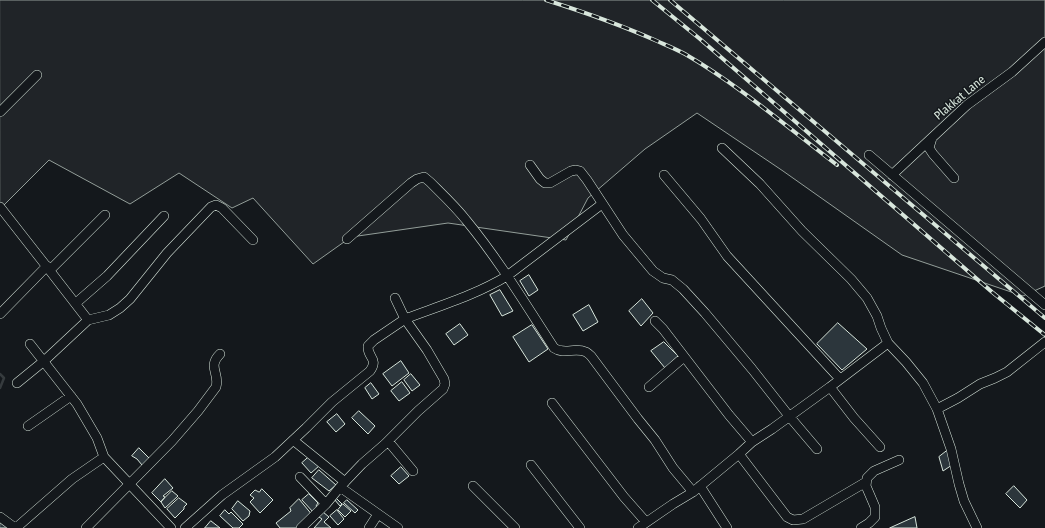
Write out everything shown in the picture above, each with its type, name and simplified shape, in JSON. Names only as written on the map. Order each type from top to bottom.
[{"type":"street","name":"Plakkat Lane","points":[[892,175],[967,105],[1012,72],[1045,42]]},
{"type":"street","points":[[0,112],[38,75]]},
{"type":"street","points":[[933,137],[929,148],[954,178]]},
{"type":"street","points":[[722,148],[760,184],[802,231],[867,298],[877,316],[888,342],[923,383],[937,409],[951,449],[964,501],[977,528]]},
{"type":"street","points":[[868,154],[1044,304]]},
{"type":"street","points":[[530,165],[540,179],[545,183],[550,183],[571,171],[580,171],[623,234],[653,272],[663,278],[672,280],[705,312],[817,449]]},
{"type":"street","points":[[664,175],[701,219],[727,256],[840,379]]},
{"type":"street","points":[[347,239],[411,183],[424,177],[465,218],[476,232],[554,348],[558,351],[564,352],[572,350],[586,352],[591,356],[655,440],[673,468],[693,492]]},
{"type":"street","points":[[185,528],[222,495],[275,457],[332,402],[370,371],[374,361],[368,351],[368,346],[374,340],[405,319],[474,292],[507,276],[602,204]]},
{"type":"street","points":[[17,383],[44,362],[88,320],[109,315],[130,299],[167,253],[211,207],[216,205],[222,208],[253,240]]},
{"type":"street","points":[[1,212],[48,268],[88,320]]},
{"type":"street","points":[[0,314],[105,215]]},
{"type":"street","points":[[76,303],[107,276],[164,216]]},
{"type":"street","points":[[301,528],[326,504],[362,464],[443,389],[445,384],[444,379],[427,350],[405,319],[395,298]]},
{"type":"street","points":[[655,321],[663,329],[729,415],[752,442]]},
{"type":"street","points":[[638,528],[693,492],[740,454],[752,442],[830,387],[888,342]]},
{"type":"street","points":[[937,409],[980,384],[1007,372],[1045,342]]},
{"type":"street","points":[[30,344],[77,404],[97,438],[103,452],[130,484],[171,528]]},
{"type":"street","points":[[86,528],[172,441],[198,411],[216,387],[217,384],[214,363],[215,359],[220,354]]},
{"type":"street","points":[[650,386],[684,357]]},
{"type":"street","points":[[830,387],[880,447]]},
{"type":"street","points":[[28,426],[71,396]]},
{"type":"street","points":[[552,403],[646,522]]},
{"type":"street","points":[[293,440],[342,485],[398,528]]},
{"type":"street","points":[[388,441],[413,471]]},
{"type":"street","points":[[0,517],[16,528],[103,452]]},
{"type":"street","points":[[740,454],[787,517],[794,520],[803,519],[866,482]]},
{"type":"street","points":[[861,528],[875,517],[875,507],[866,486],[866,478],[874,471],[899,460]]},
{"type":"street","points":[[531,465],[580,528]]},
{"type":"street","points":[[300,478],[326,504]]},
{"type":"street","points":[[473,486],[515,528]]},
{"type":"street","points":[[700,486],[726,528]]},
{"type":"street","points":[[369,528],[378,514]]},
{"type":"shaded area","points":[[0,0],[1045,0],[1045,286],[1023,296],[902,255],[783,171],[697,113],[645,149],[588,198],[566,240],[448,223],[351,237],[313,264],[253,198],[232,208],[179,173],[130,204],[49,160],[0,209]]},
{"type":"building","points":[[529,275],[538,290],[529,296],[520,281]]},
{"type":"building","points":[[500,290],[513,311],[502,316],[490,295]]},
{"type":"building","points":[[642,299],[653,313],[641,326],[629,311]]},
{"type":"building","points":[[589,305],[598,322],[583,331],[573,315]]},
{"type":"building","points":[[838,323],[867,349],[842,370],[817,344]]},
{"type":"building","points":[[460,324],[468,335],[454,345],[446,334]]},
{"type":"building","points":[[532,325],[548,349],[529,362],[513,337]]},
{"type":"building","points":[[664,342],[678,356],[665,368],[651,351]]},
{"type":"building","points":[[401,361],[409,373],[392,386],[383,374]]},
{"type":"building","points":[[411,374],[420,385],[412,391],[404,380]]},
{"type":"building","points":[[402,382],[410,393],[399,401],[391,391]]},
{"type":"building","points":[[371,383],[379,394],[372,399],[365,388]]},
{"type":"building","points":[[359,411],[375,426],[368,434],[352,418]]},
{"type":"building","points":[[337,414],[345,424],[336,432],[327,422]]},
{"type":"building","points":[[139,448],[149,458],[142,465],[132,456]]},
{"type":"building","points":[[948,450],[952,465],[943,471],[939,457]]},
{"type":"building","points":[[310,456],[319,466],[311,473],[302,463]]},
{"type":"building","points":[[401,467],[409,476],[399,484],[391,476]]},
{"type":"building","points":[[319,470],[336,485],[329,491],[312,478]]},
{"type":"building","points":[[165,479],[173,488],[163,496],[165,497],[161,502],[152,493]]},
{"type":"building","points":[[1014,486],[1027,500],[1020,508],[1006,494]]},
{"type":"building","points":[[262,489],[273,500],[260,513],[250,502],[254,498],[250,495],[255,490],[259,492]]},
{"type":"building","points":[[172,491],[178,496],[165,508],[161,502]]},
{"type":"building","points":[[309,494],[318,503],[316,506],[318,509],[314,513],[302,500]]},
{"type":"building","points":[[179,498],[187,504],[175,518],[167,509]]},
{"type":"building","points":[[336,498],[342,504],[340,506],[334,499]]},
{"type":"building","points":[[299,499],[313,516],[298,528],[280,528],[276,523],[291,511],[290,508]]},
{"type":"building","points":[[347,500],[358,510],[355,513],[344,503]]},
{"type":"building","points":[[238,501],[250,511],[249,516],[243,521],[232,509]]},
{"type":"building","points":[[343,504],[351,511],[345,517],[338,510]]},
{"type":"building","points":[[225,510],[229,514],[231,512],[243,524],[239,528],[233,528],[220,516]]},
{"type":"building","points":[[337,510],[344,519],[338,525],[330,516]]},
{"type":"building","points":[[323,512],[329,517],[324,522],[331,528],[314,528],[322,519],[319,517]]},
{"type":"building","points":[[915,517],[917,528],[890,528]]},
{"type":"building","points":[[211,521],[220,528],[205,528]]},
{"type":"building","points":[[0,522],[8,528],[0,528]]},
{"type":"waterway","points":[[0,374],[4,378],[0,388]]},
{"type":"railway","points":[[546,0],[616,24],[685,54],[744,93],[837,165]]},
{"type":"railway","points":[[652,0],[700,39],[992,292],[1045,335]]},
{"type":"railway","points":[[670,0],[1045,318]]}]
